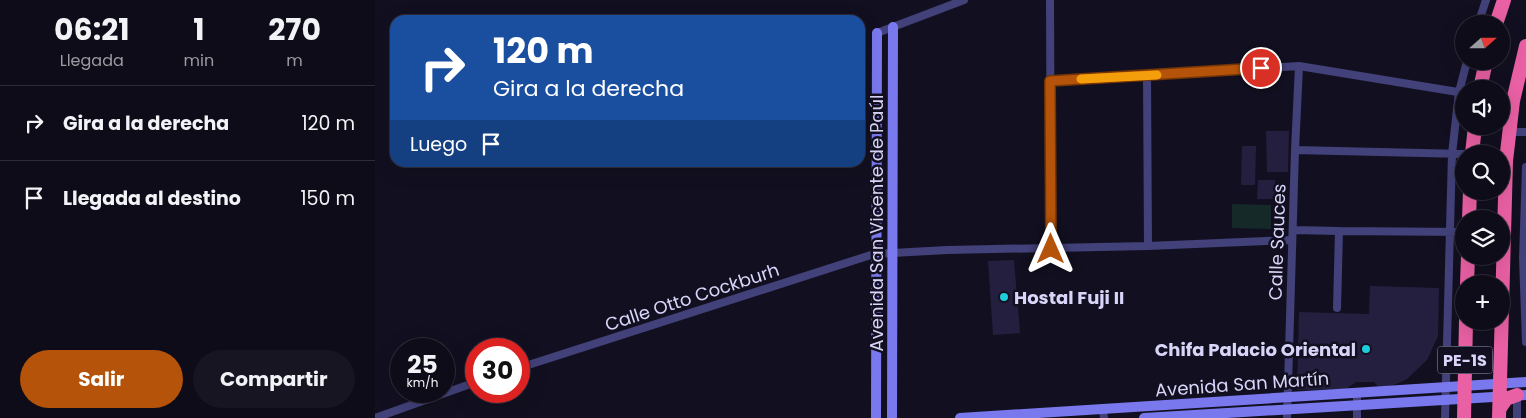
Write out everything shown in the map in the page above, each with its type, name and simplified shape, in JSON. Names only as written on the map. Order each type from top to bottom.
[{"type":"highway","points":[[1499,15],[1504,0]]},
{"type":"highway","name":"PE-1S","points":[[1510,124],[1513,101],[1526,46]]},
{"type":"highway","name":"PE-1S","points":[[1507,394],[1506,161],[1509,135]]},
{"type":"highway","name":"PE-1S","points":[[1464,418],[1466,330]]},
{"type":"main road","name":"Avenida San Vicente de Paúl","points":[[892,418],[893,27]]},
{"type":"main road","name":"Avenida San Vicente de Paúl","points":[[876,418],[877,33]]},
{"type":"main road","name":"Avenida San Martín","points":[[960,418],[1103,414],[1287,397],[1445,388],[1465,392],[1507,394],[1526,382]]},
{"type":"main road","name":"Avenida San Martín","points":[[1144,418],[1287,414],[1357,405],[1445,400],[1465,392]]},
{"type":"street","points":[[877,33],[964,0]]},
{"type":"street","points":[[1050,0],[1051,249]]},
{"type":"street","points":[[1481,15],[1486,0]]},
{"type":"street","points":[[1050,81],[1299,66],[1455,91]]},
{"type":"street","name":"Calle Sauces","points":[[1287,414],[1299,66]]},
{"type":"street","points":[[1147,76],[1148,246]]},
{"type":"street","points":[[1510,132],[1526,132]]},
{"type":"street","points":[[1445,418],[1452,154],[1455,133]]},
{"type":"street","points":[[1295,150],[1452,154]]},
{"type":"street","points":[[1526,167],[1523,258],[1526,342]]},
{"type":"street","points":[[1293,230],[1455,232]]},
{"type":"street","points":[[1337,308],[1339,231]]},
{"type":"street","name":"Calle Otto Cockburh","points":[[530,364],[874,254],[947,250],[1051,249],[1292,240]]},
{"type":"street","points":[[375,418],[465,386]]},
{"type":"street","points":[[1357,393],[1357,418]]},
{"type":"street","points":[[1507,394],[1517,418]]},
{"type":"green space","points":[[1232,204],[1271,205],[1271,229],[1232,228]]},
{"type":"building","points":[[1266,131],[1289,131],[1288,172],[1267,172]]},
{"type":"building","points":[[1242,146],[1256,146],[1255,185],[1241,185]]},
{"type":"building","points":[[1258,180],[1275,180],[1275,199],[1257,199]]},
{"type":"building","name":"Hostal Fuji II","points":[[1014,260],[1020,333],[993,335],[988,261]]},
{"type":"building","name":"Chifa Palacio Oriental","points":[[1370,286],[1439,288],[1438,336],[1427,360],[1407,379],[1380,389],[1374,382],[1356,382],[1346,389],[1297,390],[1299,312],[1369,314]]},
{"type":"slow traffic","points":[[1081,79],[1157,75]]},
{"type":"place","name":"Hostal Fuji II","points":[[1004,297]]},
{"type":"place","name":"Chifa Palacio Oriental","points":[[1366,349]]},
{"type":"route","points":[[1051,249],[1050,81],[1261,68]]}]
